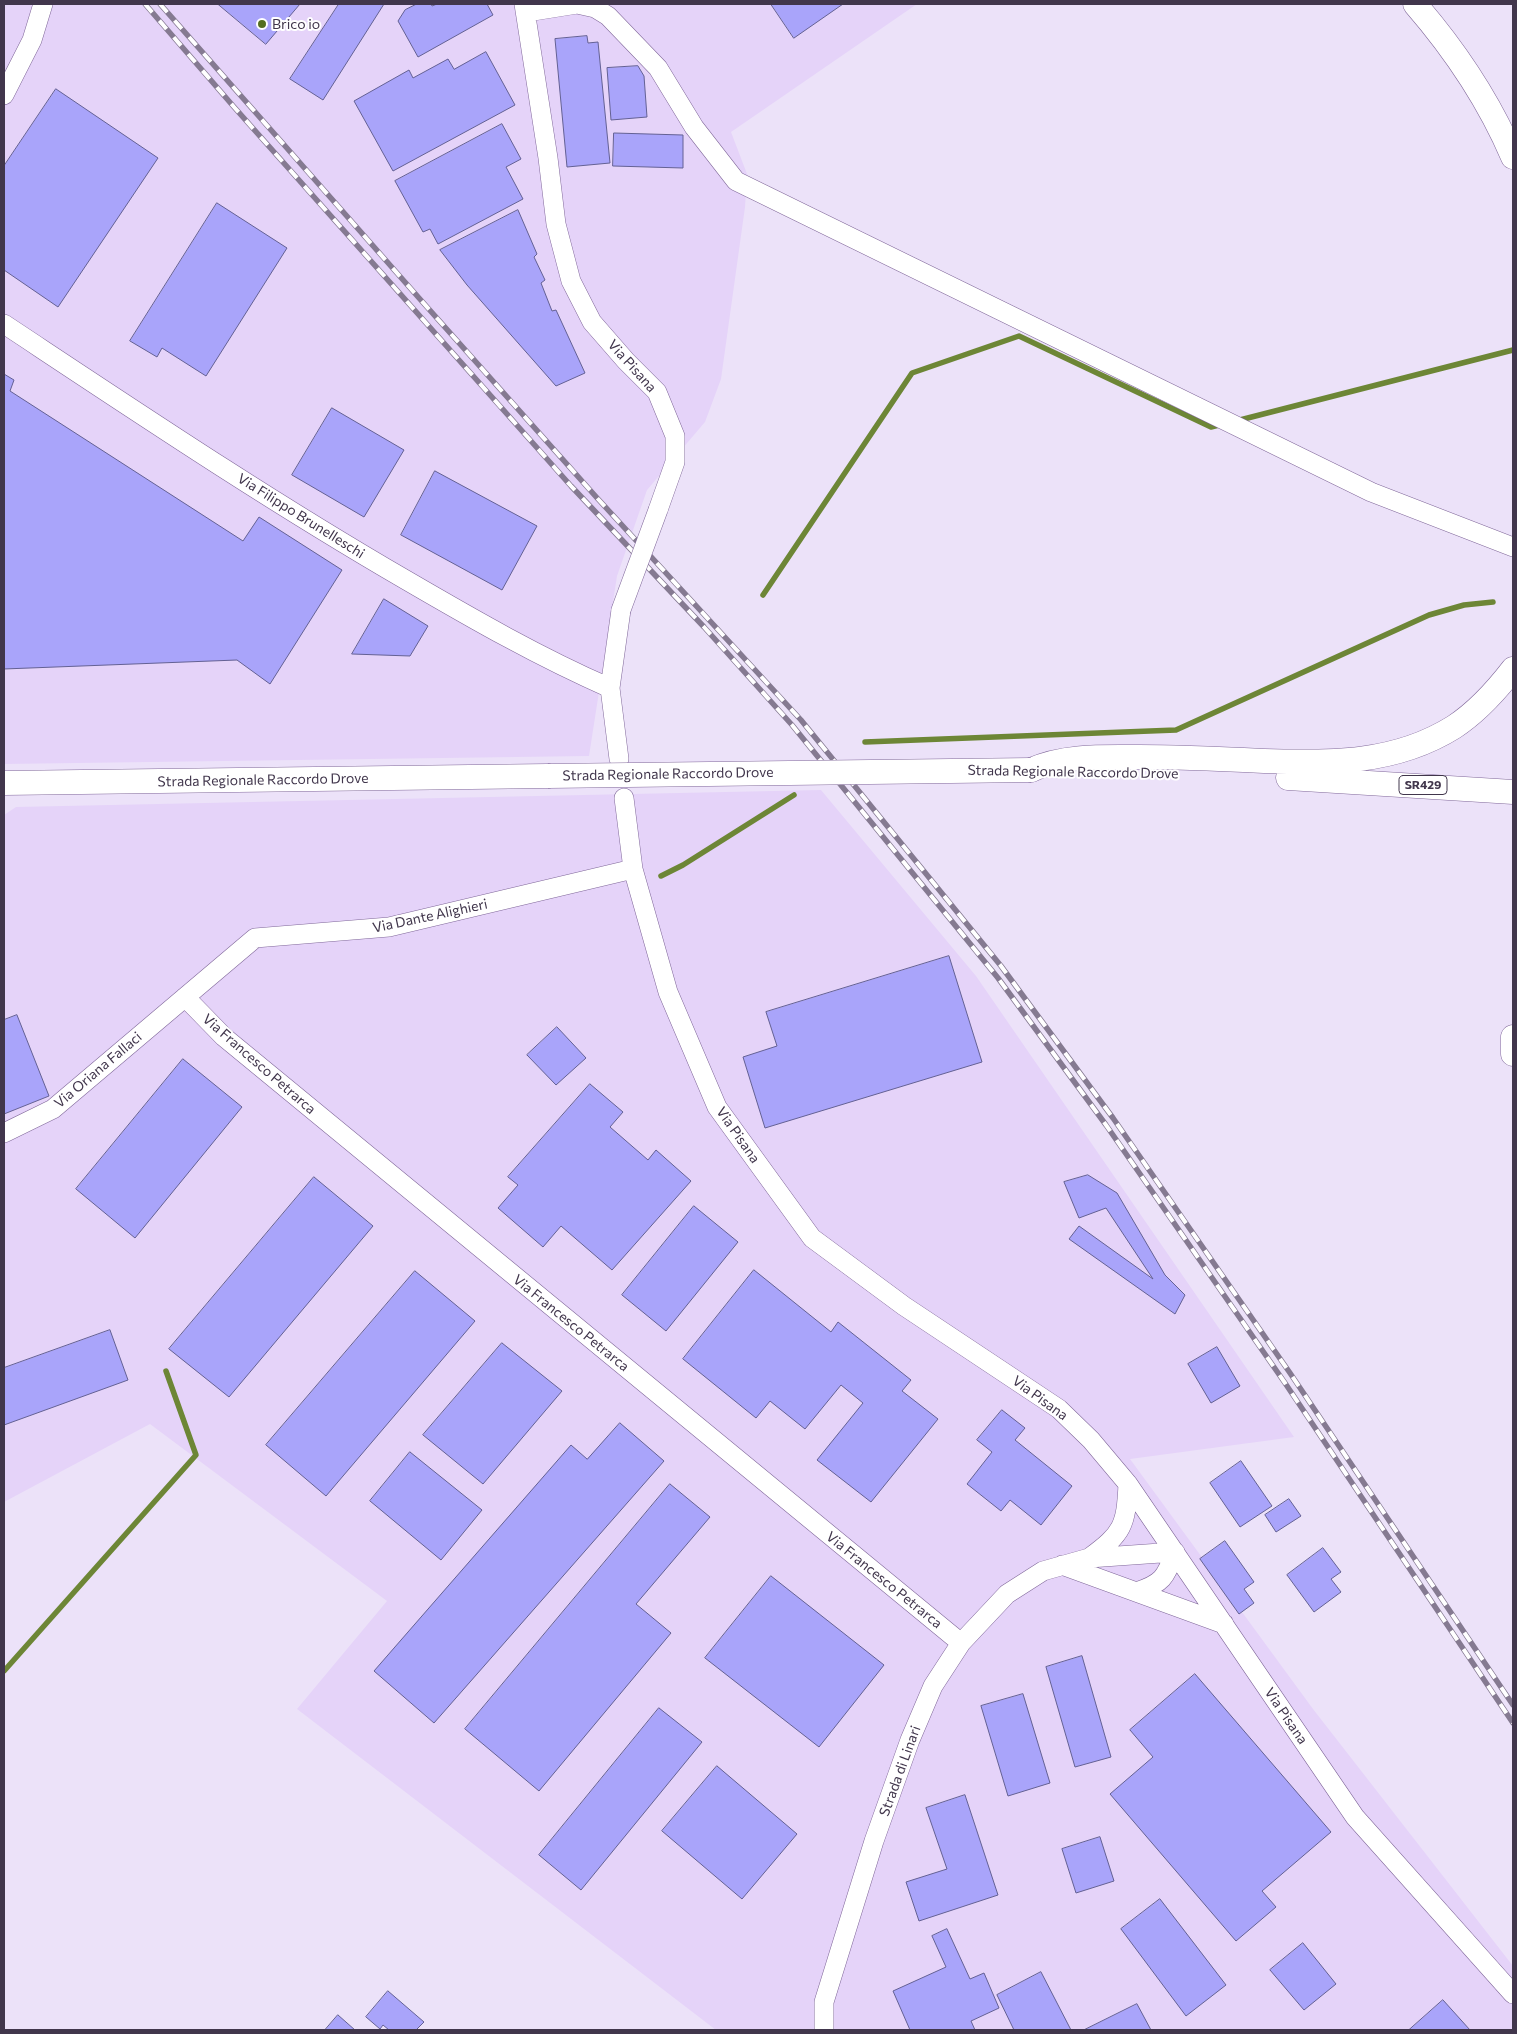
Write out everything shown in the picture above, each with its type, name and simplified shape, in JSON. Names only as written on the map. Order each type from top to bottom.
[{"type":"main road","points":[[1415,4],[1445,41],[1470,78],[1495,120],[1513,157]]},
{"type":"main road","points":[[1333,771],[1371,758],[1394,754],[1440,735],[1476,709],[1513,669]]},
{"type":"main road","name":"Strada Regionale Raccordo Drove","points":[[4,783],[1031,770],[1064,760],[1119,757],[1333,771]]},
{"type":"main road","points":[[1333,771],[1399,797],[1513,808]]},
{"type":"main road","name":"SR429","points":[[1333,771],[1513,792]]},
{"type":"main road","points":[[1513,1037],[1513,1054]]},
{"type":"street","points":[[4,95],[32,40],[43,4]]},
{"type":"street","points":[[525,8],[577,4],[595,8],[608,16],[658,68],[694,127],[736,181],[1371,492],[1513,547]]},
{"type":"street","name":"Via Pisana","points":[[525,8],[556,224],[571,281],[592,322],[626,361],[657,392],[675,436],[675,462],[621,610],[610,688],[619,759]]},
{"type":"street","name":"Via Filippo Brunelleschi","points":[[4,324],[148,420],[327,534],[469,617],[560,665],[610,688]]},
{"type":"street","name":"Via Pisana","points":[[624,798],[633,869],[668,992],[717,1107],[812,1238],[904,1306],[1059,1410],[1091,1440],[1128,1484],[1354,1817],[1513,1994]]},
{"type":"street","name":"Via Dante Alighieri","points":[[185,997],[255,938],[389,927],[633,869]]},
{"type":"street","name":"Via Oriana Fallaci","points":[[4,1133],[53,1109],[185,997]]},
{"type":"street","name":"Via Francesco Petrarca","points":[[185,997],[224,1037],[961,1644]]},
{"type":"street","name":"Strada di Linari","points":[[1089,1558],[1116,1536],[1122,1526],[1127,1508],[1128,1484]]},
{"type":"street","points":[[1136,1592],[1154,1586],[1163,1578],[1175,1552]]},
{"type":"street","name":"Strada di Linari","points":[[824,2030],[824,2002],[874,1841],[910,1740],[933,1686],[961,1644],[1007,1594],[1042,1571],[1089,1558],[1175,1552]]},
{"type":"street","points":[[1062,1565],[1224,1624]]},
{"type":"shaded area","points":[[4,4],[917,4],[731,132],[747,174],[745,207],[721,379],[705,422],[647,490],[617,576],[589,756],[4,764]]},
{"type":"shaded area","points":[[821,790],[976,976],[1294,1437],[1130,1459],[1313,1709],[1513,1966],[1513,2030],[716,2030],[297,1709],[387,1601],[150,1424],[4,1502],[4,815],[16,807]]},
{"type":"building","name":"Brico io","points":[[218,4],[300,4],[266,44]]},
{"type":"building","points":[[339,4],[384,4],[323,100],[290,79]]},
{"type":"building","points":[[417,4],[431,4],[432,6],[437,4],[487,4],[493,15],[418,57],[398,21],[405,10]]},
{"type":"building","points":[[771,4],[843,4],[794,38]]},
{"type":"building","points":[[587,36],[588,43],[598,42],[610,163],[567,167],[555,39]]},
{"type":"building","points":[[486,52],[515,105],[393,171],[354,101],[409,70],[413,78],[448,59],[454,69]]},
{"type":"building","points":[[638,66],[644,76],[647,117],[611,120],[607,68]]},
{"type":"building","points":[[56,89],[158,158],[58,307],[4,270],[4,166]]},
{"type":"building","points":[[502,124],[521,159],[506,167],[523,199],[438,244],[430,229],[423,232],[395,181]]},
{"type":"building","points":[[614,133],[683,135],[683,168],[613,166]]},
{"type":"building","points":[[217,203],[287,248],[206,376],[162,348],[157,357],[130,341]]},
{"type":"building","points":[[518,210],[537,254],[534,257],[545,280],[541,283],[552,311],[556,310],[585,373],[556,386],[467,285],[440,250]]},
{"type":"building","points":[[4,374],[14,380],[10,391],[243,541],[259,517],[342,570],[270,684],[237,660],[4,669]]},
{"type":"building","points":[[332,408],[404,450],[364,517],[292,475]]},
{"type":"building","points":[[435,471],[537,526],[502,590],[401,535]]},
{"type":"building","points":[[384,599],[428,626],[410,656],[352,654]]},
{"type":"building","points":[[949,956],[982,1062],[765,1128],[743,1057],[777,1046],[766,1012]]},
{"type":"building","points":[[17,1015],[49,1096],[4,1114],[4,1020]]},
{"type":"building","points":[[557,1027],[586,1058],[556,1085],[527,1055]]},
{"type":"building","points":[[183,1059],[242,1107],[135,1238],[76,1189]]},
{"type":"building","points":[[590,1084],[623,1112],[610,1127],[648,1160],[656,1150],[691,1181],[612,1270],[561,1226],[543,1247],[498,1208],[518,1185],[508,1177]]},
{"type":"building","points":[[1088,1175],[1117,1193],[1165,1275],[1185,1295],[1175,1314],[1069,1239],[1079,1226],[1153,1279],[1106,1208],[1079,1218],[1064,1182]]},
{"type":"building","points":[[314,1177],[373,1226],[229,1397],[169,1349]]},
{"type":"building","points":[[694,1206],[738,1242],[666,1331],[622,1295]]},
{"type":"building","points":[[754,1270],[831,1332],[838,1322],[911,1380],[902,1391],[938,1419],[871,1502],[817,1460],[863,1403],[841,1385],[805,1429],[770,1401],[756,1418],[683,1359]]},
{"type":"building","points":[[415,1271],[475,1321],[326,1496],[266,1445]]},
{"type":"building","points":[[110,1330],[128,1380],[4,1425],[4,1368]]},
{"type":"building","points":[[502,1343],[562,1391],[483,1484],[423,1435]]},
{"type":"building","points":[[1217,1347],[1240,1386],[1211,1403],[1188,1364]]},
{"type":"building","points":[[1002,1410],[1025,1428],[1015,1440],[1072,1486],[1041,1525],[1010,1500],[1001,1511],[967,1484],[992,1452],[977,1440]]},
{"type":"building","points":[[620,1423],[664,1461],[434,1723],[374,1671],[571,1445],[587,1459]]},
{"type":"building","points":[[410,1452],[482,1510],[441,1560],[370,1501]]},
{"type":"building","points":[[1241,1461],[1272,1506],[1240,1527],[1210,1483]]},
{"type":"building","points":[[670,1484],[710,1517],[636,1604],[671,1633],[539,1791],[465,1729]]},
{"type":"building","points":[[1289,1499],[1301,1516],[1276,1532],[1265,1515]]},
{"type":"building","points":[[1225,1541],[1254,1582],[1244,1589],[1254,1603],[1239,1614],[1200,1559]]},
{"type":"building","points":[[1323,1548],[1341,1572],[1331,1579],[1341,1592],[1314,1612],[1287,1575]]},
{"type":"building","points":[[771,1576],[884,1665],[819,1747],[705,1658]]},
{"type":"building","points":[[1082,1656],[1111,1757],[1075,1767],[1046,1667]]},
{"type":"building","points":[[1195,1674],[1331,1832],[1262,1891],[1276,1907],[1236,1941],[1110,1794],[1153,1757],[1130,1730]]},
{"type":"building","points":[[1023,1694],[1050,1783],[1008,1796],[981,1706]]},
{"type":"building","points":[[659,1708],[702,1742],[581,1890],[539,1855]]},
{"type":"building","points":[[717,1766],[797,1834],[742,1899],[662,1831]]},
{"type":"building","points":[[965,1795],[998,1895],[919,1921],[906,1882],[947,1869],[926,1808]]},
{"type":"building","points":[[1100,1837],[1114,1881],[1076,1893],[1062,1849]]},
{"type":"building","points":[[1160,1899],[1226,1985],[1186,2016],[1121,1929]]},
{"type":"building","points":[[947,1929],[970,1979],[984,1973],[999,2008],[971,2021],[975,2030],[910,2030],[893,1991],[946,1967],[932,1936]]},
{"type":"building","points":[[1303,1943],[1336,1984],[1304,2010],[1270,1970]]},
{"type":"building","points":[[1041,1972],[1071,2030],[1014,2030],[997,1995]]},
{"type":"building","points":[[388,1991],[424,2022],[416,2030],[389,2030],[383,2025],[380,2029],[366,2017]]},
{"type":"building","points":[[1443,2000],[1470,2030],[1409,2030]]},
{"type":"building","points":[[1137,2004],[1151,2030],[1084,2030]]},
{"type":"building","points":[[338,2015],[355,2030],[325,2030]]},
{"type":"waterway","points":[[763,595],[912,373],[1019,336],[1211,427],[1223,424]]},
{"type":"waterway","points":[[1236,421],[1513,350]]},
{"type":"waterway","points":[[865,742],[1176,730],[1429,615],[1464,605],[1493,602]]},
{"type":"waterway","points":[[661,876],[683,865],[794,795]]},
{"type":"waterway","points":[[4,1671],[196,1455],[166,1371]]},
{"type":"railway","points":[[145,4],[234,107],[571,486],[704,627],[792,725],[998,978],[1106,1125],[1285,1383],[1513,1723]]},
{"type":"railway","points":[[160,4],[598,499],[801,720],[1001,966],[1113,1118],[1290,1373],[1513,1705]]},
{"type":"place","name":"Brico io","points":[[262,24]]}]
